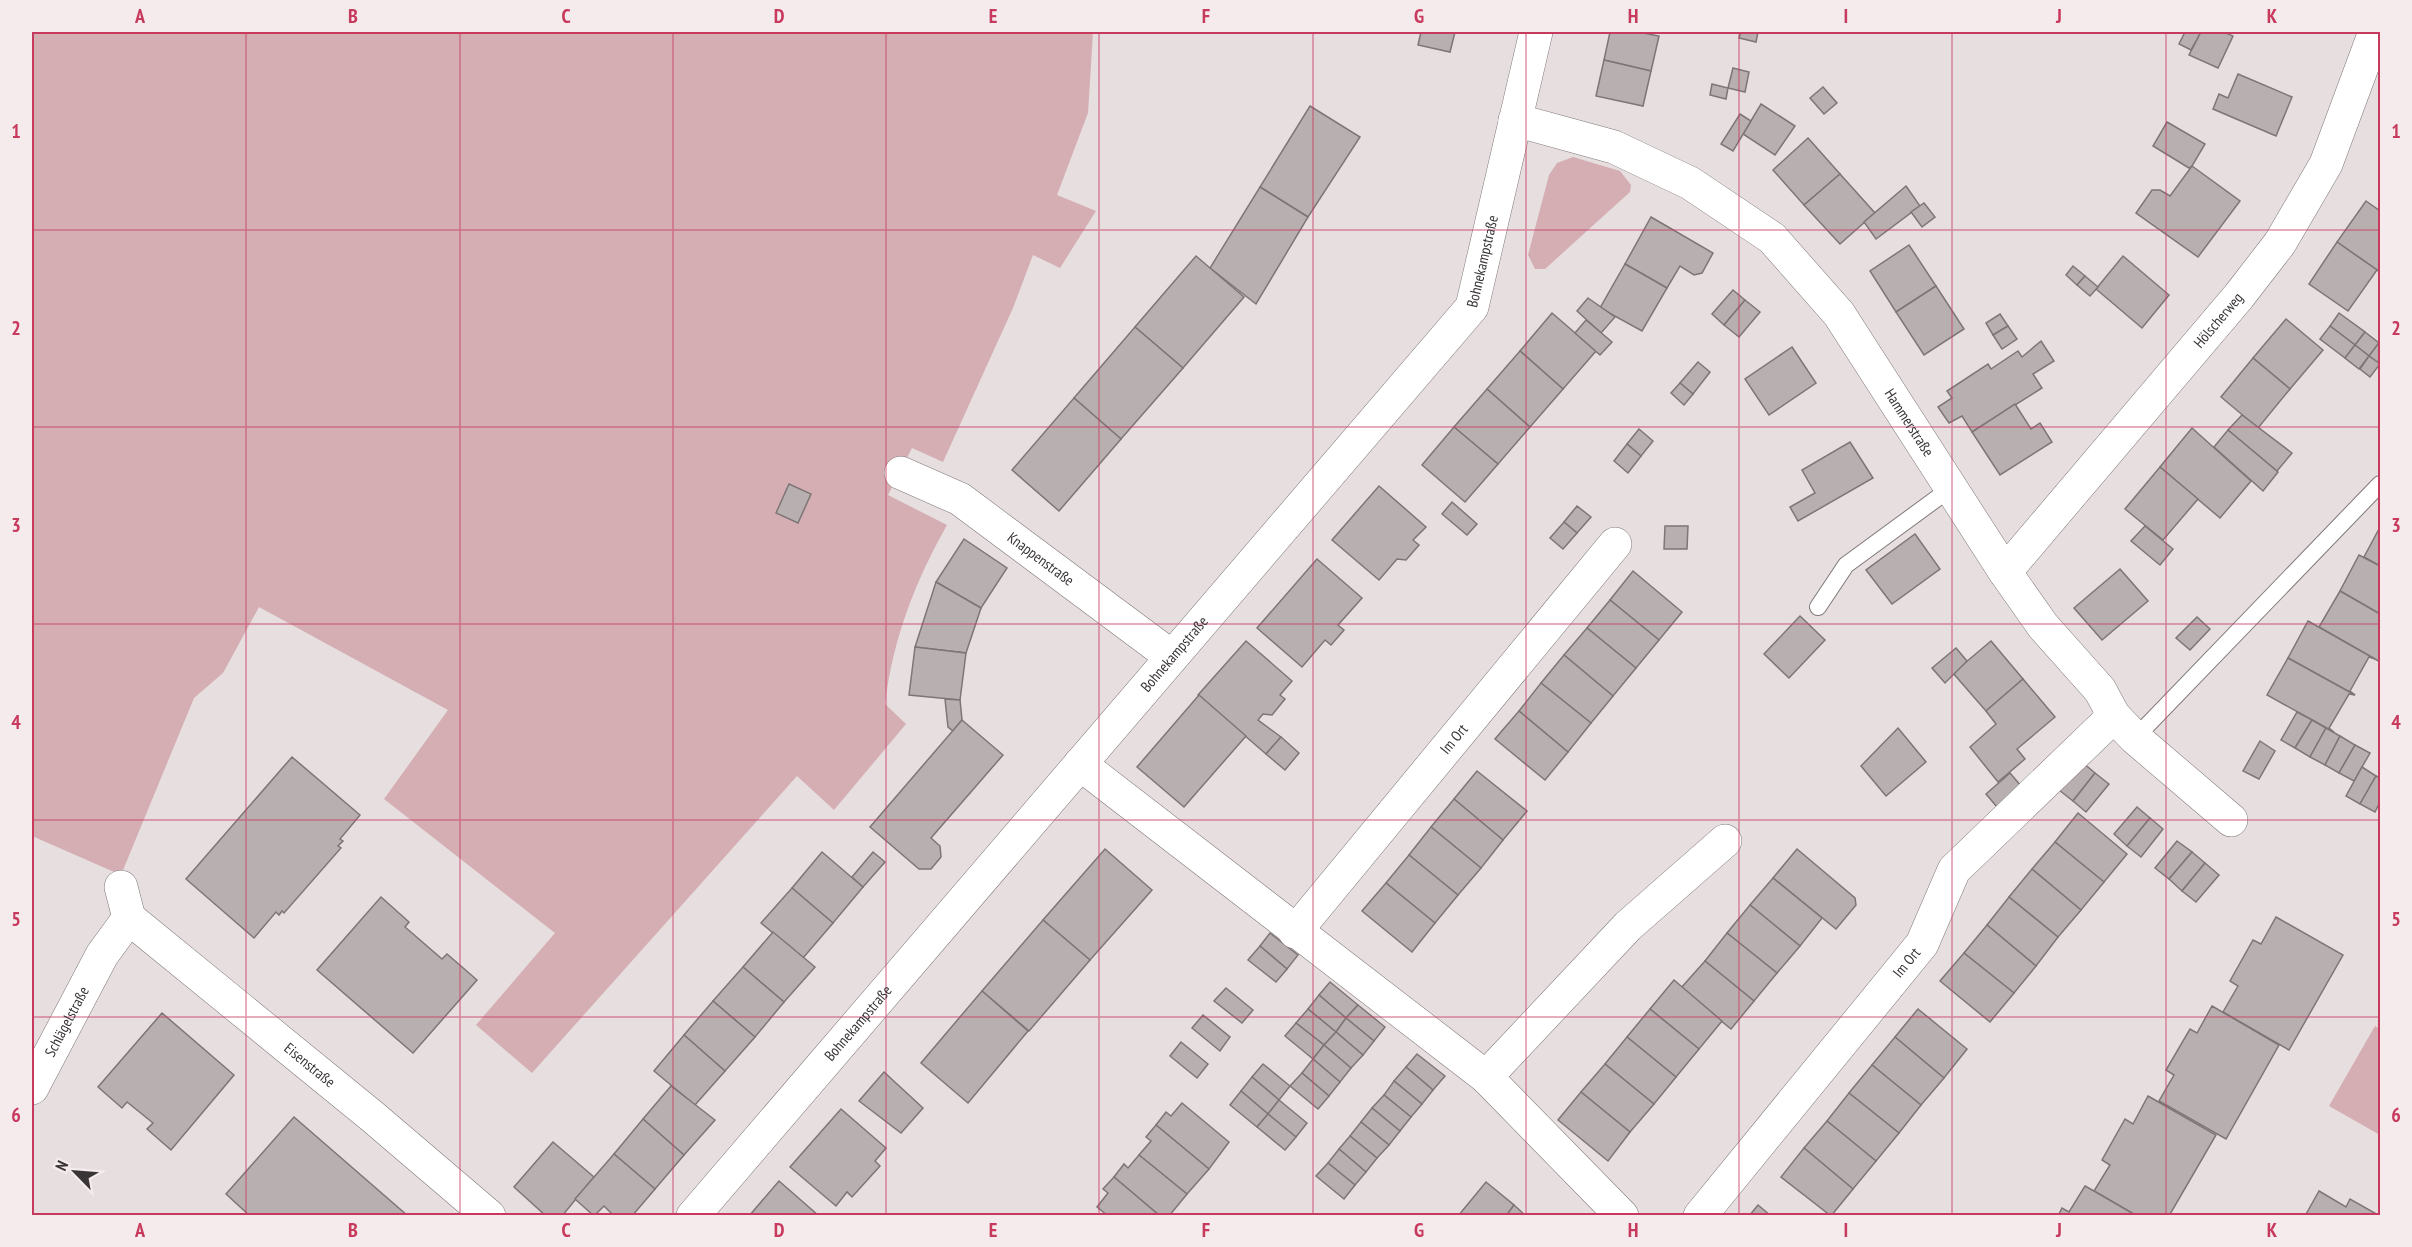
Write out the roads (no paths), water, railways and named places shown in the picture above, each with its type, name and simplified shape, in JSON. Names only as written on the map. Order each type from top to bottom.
[{"type":"street","name":"Bohnekampstraße","points":[[693,1215],[1472,307],[1536,32]]},
{"type":"street","name":"Hölscherweg","points":[[2005,572],[2239,296],[2280,243],[2326,164],[2375,32]]},
{"type":"street","name":"Hammerstraße","points":[[1515,120],[1614,147],[1690,183],[1772,238],[1839,314],[2005,572],[2043,626],[2100,690],[2124,727],[2231,820]]},
{"type":"street","name":"Knappenstraße","points":[[902,473],[960,499],[1172,657]]},
{"type":"street","name":"Im Ort","points":[[1295,932],[1615,544]]},
{"type":"street","name":"Im Ort","points":[[1700,1215],[1922,944],[1954,870],[2124,727]]},
{"type":"street","points":[[1080,764],[1486,1077],[1622,1215]]},
{"type":"street","points":[[1486,1077],[1628,926],[1725,842]]},
{"type":"street","points":[[121,887],[129,918]]},
{"type":"street","name":"Schlägelstraße","points":[[32,1088],[102,955],[129,918]]},
{"type":"street","name":"Eisenstraße","points":[[129,918],[373,1116],[489,1215]]},
{"type":"lane","points":[[2124,727],[2380,484]]},
{"type":"lane","points":[[1818,607],[1846,565],[1951,488]]}]
